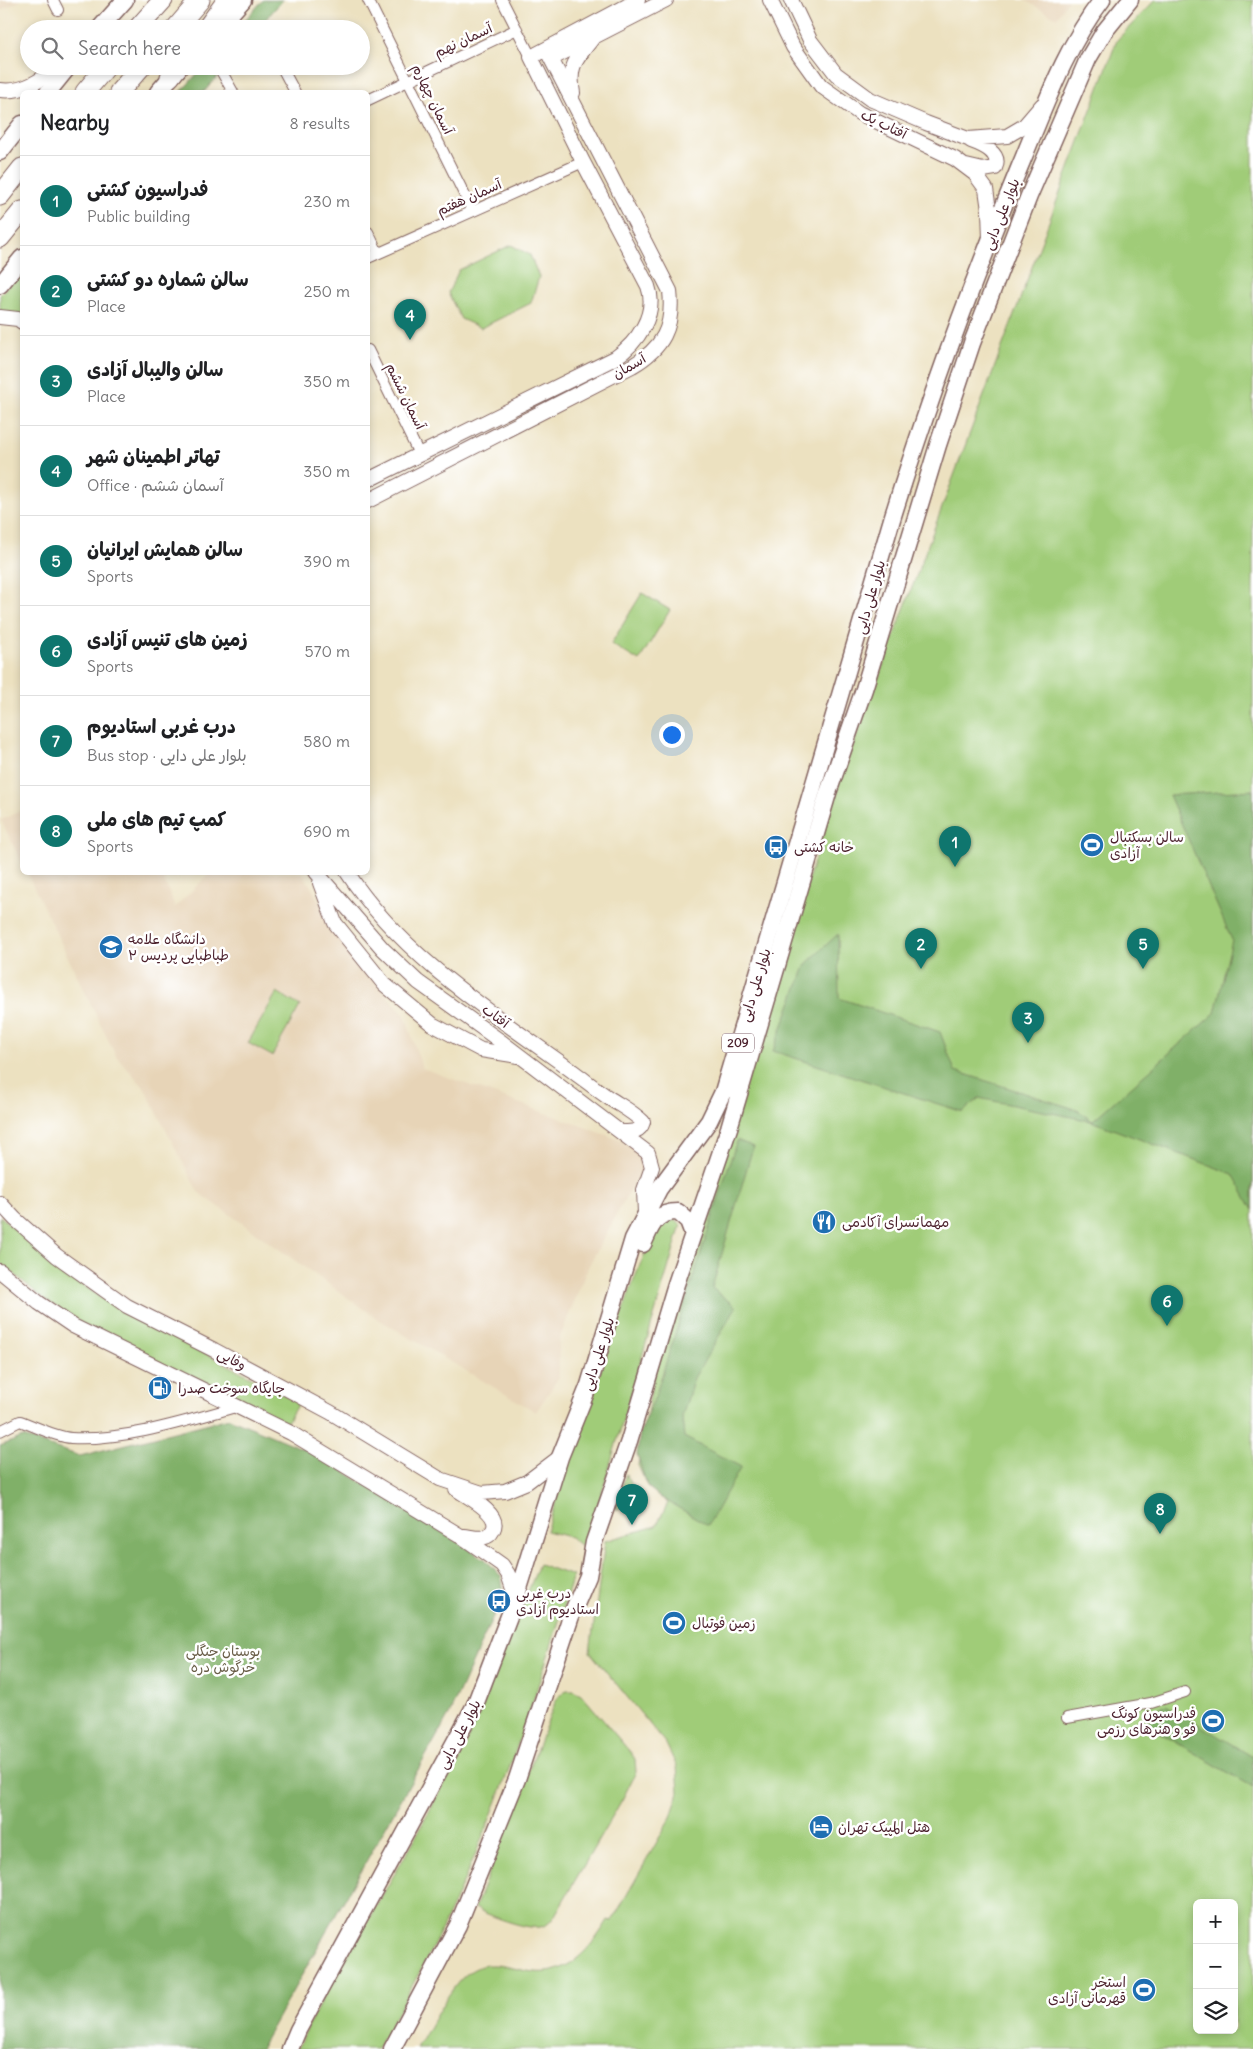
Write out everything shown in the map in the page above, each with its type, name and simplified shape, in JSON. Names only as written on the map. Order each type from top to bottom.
[{"type":"highway","points":[[146,20],[163,0]]},
{"type":"highway","points":[[182,20],[200,0]]},
{"type":"highway","points":[[213,20],[227,0]]},
{"type":"highway","points":[[87,90],[99,75]]},
{"type":"highway","points":[[122,90],[134,75]]},
{"type":"highway","points":[[0,196],[20,171]]},
{"type":"highway","points":[[0,238],[20,213]]},
{"type":"main road","points":[[107,20],[125,0]]},
{"type":"main road","points":[[225,20],[243,0]]},
{"type":"main road","name":"بلوار علی دایی","points":[[290,2049],[298,2030],[476,1705],[516,1598],[560,1457],[589,1385],[633,1239],[659,1189],[709,1121],[723,1092],[914,448],[953,335],[1069,50],[1087,20],[1102,0]]},
{"type":"main road","name":"بلوار علی دایی","points":[[392,2049],[458,1925],[517,1779],[571,1616],[588,1576],[597,1533],[629,1441],[693,1234],[729,1128],[828,793],[864,689],[938,445],[972,343],[1029,196],[1088,59],[1104,32],[1130,0]]},
{"type":"main road","points":[[50,90],[61,75]]},
{"type":"main road","points":[[160,90],[172,75]]},
{"type":"main road","points":[[0,152],[20,127]]},
{"type":"main road","points":[[0,285],[20,260]]},
{"type":"main road","points":[[610,1314],[658,1217],[666,1212],[678,1212],[688,1221],[693,1234]]},
{"type":"street","points":[[53,0],[58,10]]},
{"type":"street","name":"آسمان چهارم","points":[[368,0],[472,210]]},
{"type":"street","points":[[502,0],[531,57],[549,54],[594,36],[666,0]]},
{"type":"street","points":[[549,54],[638,0]]},
{"type":"street","name":"آفتاب یک","points":[[770,0],[793,47],[821,86],[859,113],[955,159],[975,174],[986,190],[990,241]]},
{"type":"street","name":"آفتاب یک","points":[[791,0],[810,40],[836,74],[870,99],[968,139],[1007,136],[1024,126],[1049,98]]},
{"type":"street","name":"آسمان نهم","points":[[370,99],[517,29]]},
{"type":"street","points":[[575,106],[570,80],[572,67],[594,36]]},
{"type":"street","name":"آسمان","points":[[370,500],[632,366],[654,351],[663,341],[671,315],[670,291],[549,54]]},
{"type":"street","name":"آسمان","points":[[370,479],[616,358],[639,336],[649,312],[651,296],[582,162],[531,57]]},
{"type":"street","points":[[0,90],[13,90],[29,86],[37,83],[47,75]]},
{"type":"street","points":[[223,75],[232,90]]},
{"type":"street","points":[[286,75],[294,90]]},
{"type":"street","points":[[964,165],[983,170],[995,168],[997,164],[997,158],[991,151],[968,139]]},
{"type":"street","name":"آسمان هفتم","points":[[370,257],[582,162]]},
{"type":"street","points":[[370,236],[378,253]]},
{"type":"street","points":[[0,316],[20,320]]},
{"type":"street","name":"آسمان ششم","points":[[370,354],[419,454]]},
{"type":"street","points":[[317,875],[335,923],[384,984],[432,1024],[481,1050],[522,1056]]},
{"type":"street","name":"آفتاب","points":[[318,875],[383,949],[418,982],[522,1056],[648,1152],[652,1167],[644,1190],[645,1213]]},
{"type":"street","name":"آفتاب","points":[[349,875],[378,911],[436,970],[609,1098],[636,1114],[643,1122],[641,1128],[634,1132],[623,1132]]},
{"type":"street","name":"وفایی","points":[[0,1203],[15,1219],[57,1256],[127,1306],[330,1412],[440,1479],[482,1493],[505,1491],[527,1482],[560,1457]]},
{"type":"street","points":[[0,1271],[39,1303],[73,1326],[307,1442],[461,1536],[502,1566],[508,1574],[516,1598]]},
{"type":"street","points":[[0,1431],[20,1421],[70,1438],[113,1435],[175,1424],[236,1407]]},
{"type":"street","points":[[440,1479],[486,1509],[494,1518],[495,1527],[492,1534],[485,1538],[461,1536]]},
{"type":"street","points":[[1067,1718],[1151,1703],[1185,1692]]},
{"type":"shaded area","points":[[0,0],[21,0],[0,11]]},
{"type":"shaded area","points":[[1024,0],[1068,0],[1057,18]]},
{"type":"shaded area","points":[[20,811],[20,859],[1,820]]},
{"type":"shaded area","points":[[28,875],[162,875],[175,907],[208,875],[304,875],[351,957],[405,1015],[422,1068],[623,1141],[641,1154],[642,1168],[588,1267],[559,1340],[559,1377],[536,1412],[378,1319],[198,1192],[144,1087],[116,1056]]},
{"type":"green space","points":[[263,0],[283,0],[265,20],[245,20]]},
{"type":"green space","points":[[1155,0],[1253,0],[1253,2049],[417,2049],[440,2008],[461,1979],[468,1973],[487,1965],[546,1972],[566,1966],[583,1954],[608,1920],[612,1921],[671,1817],[679,1792],[677,1767],[666,1744],[590,1652],[605,1541],[656,1526],[668,1503],[647,1486],[638,1465],[656,1362],[837,788],[1117,40]]},
{"type":"green space","points":[[196,75],[218,75],[206,90],[183,90]]},
{"type":"green space","points":[[511,245],[530,255],[539,277],[531,303],[481,328],[461,319],[448,293],[459,270]]},
{"type":"green space","points":[[20,271],[20,317],[0,313],[0,295]]},
{"type":"green space","points":[[642,593],[670,610],[639,661],[611,644]]},
{"type":"green space","points":[[1253,790],[1253,1210],[1233,1174],[1091,1121],[979,1098],[963,1112],[773,1051],[806,964],[838,934],[839,998],[940,1032],[955,1071],[1078,1110],[1092,1121],[1215,1013],[1232,940],[1169,795]]},
{"type":"green space","points":[[277,992],[300,1006],[272,1056],[248,1043]]},
{"type":"green space","points":[[737,1140],[753,1147],[712,1288],[736,1307],[694,1378],[682,1417],[684,1437],[741,1467],[708,1525],[660,1497],[647,1486],[637,1454],[640,1433],[655,1397]]},
{"type":"green space","points":[[0,1216],[65,1273],[109,1303],[299,1402],[285,1425],[86,1326],[44,1299],[0,1262]]},
{"type":"green space","points":[[666,1219],[675,1220],[681,1225],[585,1549],[570,1537],[546,1531],[635,1278],[652,1240]]},
{"type":"green space","name":"بوستان جنگلی خرگوش دره","points":[[229,1418],[318,1455],[485,1559],[501,1576],[504,1592],[449,1715],[260,2049],[0,2049],[0,1446],[23,1437],[80,1456]]},
{"type":"green space","points":[[626,1474],[642,1503],[615,1510]]},
{"type":"green space","points":[[539,1564],[573,1576],[531,1708],[499,1795],[464,1880],[437,1938],[377,2049],[297,2049],[322,1999],[412,1844],[476,1722]]},
{"type":"green space","points":[[567,1690],[573,1690],[581,1694],[631,1753],[635,1759],[636,1772],[623,1798],[552,1919],[543,1926],[526,1926],[497,1918],[475,1908],[556,1700]]},
{"type":"green space","points":[[1166,1705],[1253,1757],[1253,1787],[1151,1726],[1148,1720],[1152,1713]]},
{"type":"place","name":"تهاتر اطمینان شهر","points":[[410,340]]},
{"type":"place","name":"سالن بسکتبال آزادی","points":[[1092,845]]},
{"type":"place","name":"خانه کشتی","points":[[776,847]]},
{"type":"place","name":"فدراسیون کشتی","points":[[955,867]]},
{"type":"place","name":"دانشگاه علامه طباطبایی پردیس ۲","points":[[111,947]]},
{"type":"place","name":"سالن شماره دو کشتی","points":[[921,969]]},
{"type":"place","name":"سالن همایش ایرانیان","points":[[1143,969]]},
{"type":"place","name":"سالن والیبال آزادی","points":[[1028,1043]]},
{"type":"place","name":"مهمانسرای آکادمی","points":[[824,1222]]},
{"type":"place","name":"زمین های تنیس آزادی","points":[[1167,1326]]},
{"type":"place","name":"جایگاه سوخت صدرا","points":[[160,1388]]},
{"type":"place","name":"درب غربی استادیوم","points":[[632,1525]]},
{"type":"place","name":"کمپ تیم های ملی","points":[[1160,1534]]},
{"type":"place","name":"درب غربی استادیوم آزادی","points":[[499,1601]]},
{"type":"place","name":"زمین فوتبال","points":[[674,1623]]},
{"type":"place","name":"فدراسیون کونگ فو و هنرهای رزمی","points":[[1213,1721]]},
{"type":"place","name":"هتل المپیک تهران","points":[[821,1827]]},
{"type":"place","name":"استخر قهرمانی آزادی","points":[[1144,1990]]}]
